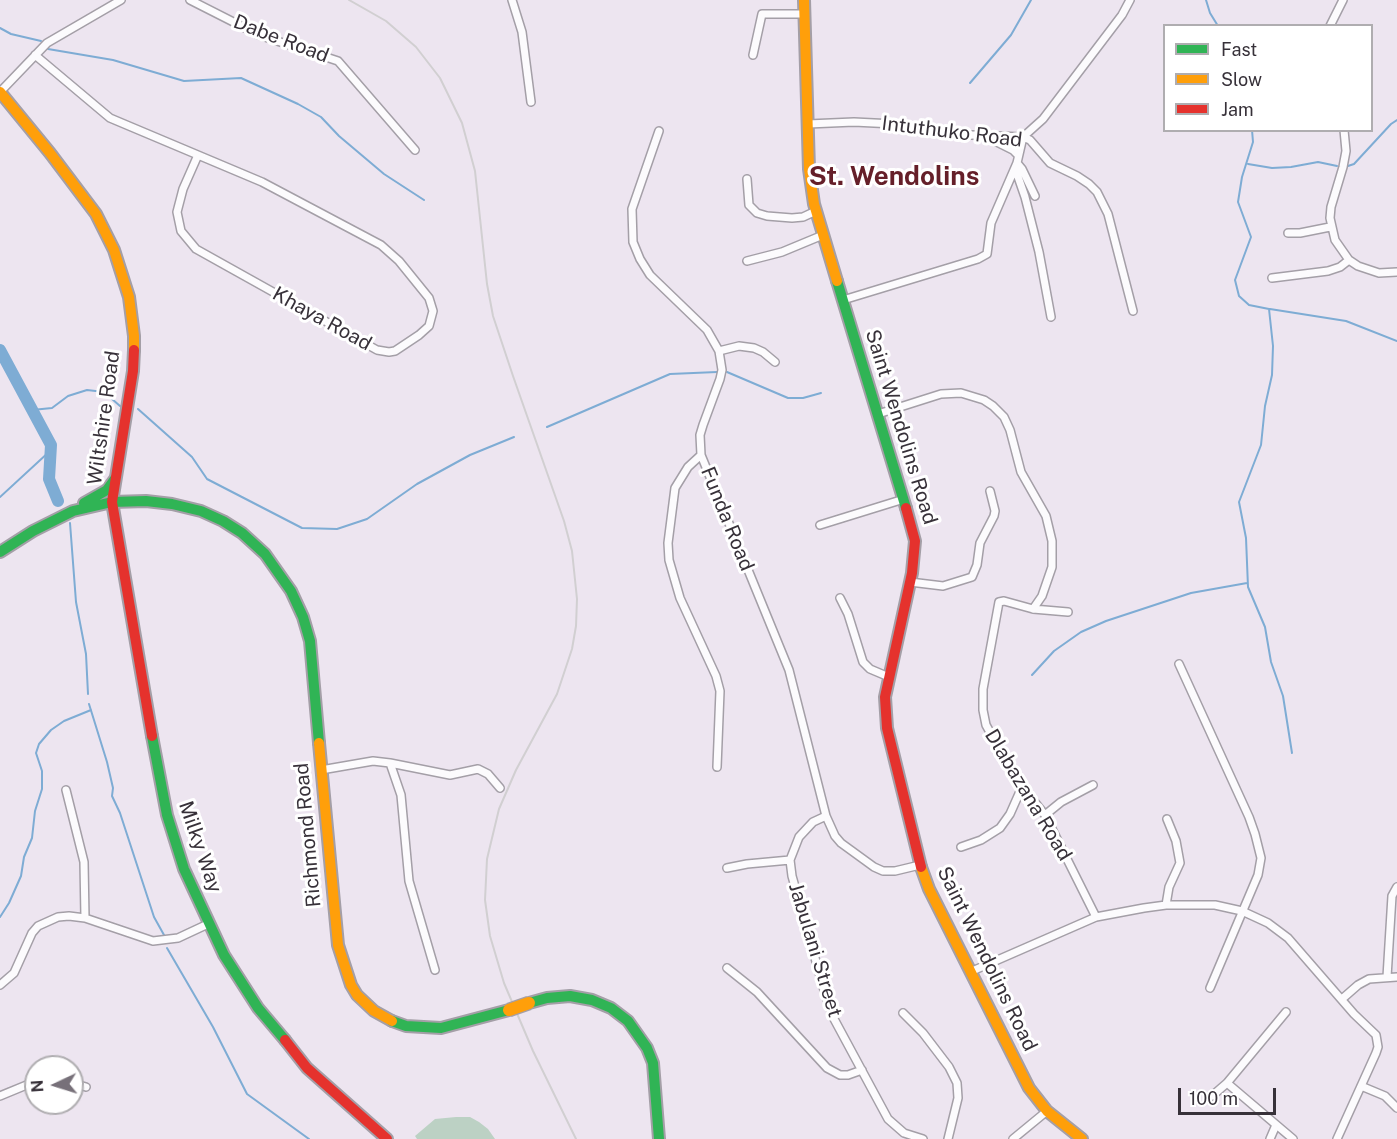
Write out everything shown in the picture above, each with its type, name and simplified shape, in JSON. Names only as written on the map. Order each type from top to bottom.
[{"type":"main road","name":"Saint Wendolins Road","points":[[804,0],[809,169],[816,211],[915,541],[910,582],[889,676],[885,705],[887,728],[920,865],[929,889],[1029,1088],[1047,1111],[1082,1139]]},
{"type":"main road","name":"Wiltshire Road","points":[[0,92],[84,196],[105,232],[122,273],[132,314],[134,350],[129,402],[112,502]]},
{"type":"main road","points":[[73,511],[107,490],[115,479]]},
{"type":"main road","name":"Richmond Road","points":[[0,552],[42,526],[73,511],[112,502],[146,501],[201,511],[223,521],[265,554],[291,591],[303,616],[310,640],[338,945],[346,974],[357,995],[382,1016],[406,1026],[423,1028],[441,1028],[547,998],[570,996],[592,1000],[611,1008],[628,1021],[638,1033],[653,1063],[659,1139]]},
{"type":"main road","name":"Milky Way","points":[[112,502],[154,754],[167,815],[184,869],[208,924],[242,985],[284,1042],[317,1078],[387,1139]]},
{"type":"street","points":[[0,92],[35,54],[56,36],[121,0]]},
{"type":"street","name":"Dabe Road","points":[[190,0],[259,35],[338,61],[412,147]]},
{"type":"street","points":[[512,0],[522,32],[531,102]]},
{"type":"street","points":[[843,300],[984,256],[989,249],[991,223],[1017,162],[1023,137],[1043,119],[1122,15],[1130,0]]},
{"type":"street","points":[[1331,24],[1343,0]]},
{"type":"street","points":[[753,55],[762,14],[804,14]]},
{"type":"street","name":"Khaya Road","points":[[35,54],[110,118],[198,155],[262,182],[388,251],[399,261],[431,303],[433,311],[429,326],[395,351],[377,350],[196,249],[181,231],[177,212],[183,189],[198,155]]},
{"type":"street","name":"Intuthuko Road","points":[[808,124],[883,123],[936,133],[1023,137],[1032,142],[1050,163],[1089,184],[1097,192],[1108,214],[1133,310]]},
{"type":"street","points":[[659,131],[632,209],[633,242],[640,259],[650,275],[708,330],[719,351],[739,346],[754,348],[775,362]]},
{"type":"street","points":[[1344,132],[1346,151],[1344,167],[1331,207],[1330,227],[1338,246],[1349,260],[1368,271],[1397,272]]},
{"type":"street","points":[[987,137],[1017,162],[1035,196]]},
{"type":"street","points":[[1017,162],[1039,252],[1051,316]]},
{"type":"street","points":[[747,179],[748,202],[750,208],[757,213],[792,218],[803,217],[816,211]]},
{"type":"street","points":[[1288,233],[1330,227]]},
{"type":"street","points":[[747,261],[782,252],[823,235]]},
{"type":"street","points":[[1272,278],[1328,271],[1340,267],[1349,260]]},
{"type":"street","name":"Funda Road","points":[[719,351],[720,379],[700,435],[701,455],[786,661],[826,816],[835,836],[841,843],[873,867],[883,871],[895,871],[920,865]]},
{"type":"street","points":[[878,414],[948,393],[961,393],[984,400],[993,406],[1008,424],[1022,472],[1030,491],[1046,516],[1052,540],[1053,557],[1047,583],[1033,609],[1068,612]]},
{"type":"street","points":[[701,455],[688,467],[675,488],[668,543],[671,569],[680,598],[716,676],[720,691],[717,767]]},
{"type":"street","points":[[910,582],[943,586],[972,576],[977,565],[980,543],[994,516],[990,490]]},
{"type":"street","points":[[820,525],[904,499]]},
{"type":"street","points":[[840,598],[848,614],[863,662],[870,669],[889,676]]},
{"type":"street","name":"Dlabazana Road","points":[[1033,609],[1004,601],[999,602],[996,609],[983,689],[986,725],[1022,788],[1045,815],[1096,917]]},
{"type":"street","points":[[1179,664],[1256,834],[1261,858],[1260,868],[1210,988]]},
{"type":"street","points":[[321,770],[365,762],[390,763],[450,775],[478,769],[488,774],[500,788]]},
{"type":"street","points":[[390,763],[401,795],[409,881],[435,970]]},
{"type":"street","points":[[1045,815],[1053,807],[1093,785]]},
{"type":"street","points":[[962,847],[981,840],[1000,828],[1010,814],[1022,788]]},
{"type":"street","points":[[66,790],[84,862],[85,918]]},
{"type":"street","name":"Jabulani Street","points":[[826,816],[813,822],[799,837],[790,860],[792,876],[829,1006],[888,1119],[904,1133],[922,1139]]},
{"type":"street","points":[[1166,905],[1169,887],[1180,863],[1176,841],[1167,819]]},
{"type":"street","points":[[727,868],[790,860]]},
{"type":"street","points":[[1387,977],[1392,896],[1397,887]]},
{"type":"street","points":[[970,972],[1096,917],[1166,905],[1215,905],[1242,911],[1278,929],[1376,1035],[1378,1047],[1337,1139]]},
{"type":"street","points":[[0,985],[14,973],[28,941],[38,926],[58,917],[69,915],[85,918],[153,941],[178,938],[208,924]]},
{"type":"street","points":[[727,968],[757,992],[827,1068],[840,1075],[862,1070]]},
{"type":"street","points":[[1342,999],[1364,981],[1397,977]]},
{"type":"street","points":[[1212,1096],[1227,1083],[1286,1012]]},
{"type":"street","points":[[903,1013],[923,1033],[949,1068],[957,1083],[958,1098],[948,1139]]},
{"type":"street","points":[[1227,1083],[1293,1139]]},
{"type":"street","points":[[0,1096],[24,1086]]},
{"type":"street","points":[[1361,1086],[1385,1096],[1397,1108]]},
{"type":"street","points":[[1013,1139],[1047,1111]]},
{"type":"street","points":[[1270,1139],[1276,1125]]},
{"type":"green space","points":[[470,1117],[479,1122],[495,1139],[417,1139],[415,1136],[435,1119]]},
{"type":"waterway","points":[[970,83],[1011,35],[1031,0]]},
{"type":"waterway","points":[[1206,0],[1217,24]]},
{"type":"waterway","points":[[0,28],[11,34],[41,41]]},
{"type":"waterway","points":[[48,49],[113,60],[184,81],[241,78],[321,117],[339,136],[384,174],[424,200]]},
{"type":"waterway","points":[[1348,166],[1354,164],[1397,120]]},
{"type":"waterway","points":[[1252,132],[1253,142],[1242,177],[1238,202],[1251,237],[1235,280],[1239,296],[1249,305],[1269,309],[1273,346],[1272,375],[1265,406],[1261,445],[1239,502],[1246,538],[1248,587],[1265,627],[1271,662],[1283,696],[1292,753]]},
{"type":"waterway","points":[[1248,164],[1272,168],[1318,162],[1337,166]]},
{"type":"waterway","points":[[1270,309],[1346,321],[1397,341]]},
{"type":"waterway","points":[[0,350],[51,445],[49,479],[58,501]]},
{"type":"waterway","points":[[547,427],[670,374],[717,372]]},
{"type":"waterway","points":[[727,372],[788,398],[803,398],[821,393]]},
{"type":"waterway","points":[[32,410],[52,408],[68,396],[87,390],[104,392],[120,406]]},
{"type":"waterway","points":[[138,409],[192,457],[207,479],[302,528],[337,529],[367,519],[417,484],[470,455],[514,437]]},
{"type":"waterway","points":[[0,497],[50,451]]},
{"type":"waterway","points":[[70,523],[76,602],[86,654],[88,694]]},
{"type":"waterway","points":[[1032,675],[1054,651],[1081,632],[1106,621],[1191,593],[1247,583]]},
{"type":"waterway","points":[[89,704],[107,762],[113,788],[112,796],[120,813],[154,917],[164,935]]},
{"type":"waterway","points":[[0,917],[21,876],[24,857],[32,838],[35,811],[42,789],[42,771],[36,753],[39,744],[51,730],[64,721],[91,710]]},
{"type":"waterway","points":[[167,948],[213,1027],[247,1094],[309,1139]]},
{"type":"railway","points":[[349,0],[386,21],[416,47],[440,78],[462,123],[475,171],[487,284],[493,316],[564,521],[572,551],[577,599],[572,649],[557,694],[516,770],[499,809],[487,859],[485,900],[490,936],[504,983],[533,1051],[576,1139]]},
{"type":"traffic: fast","points":[[837,281],[906,508]]},
{"type":"traffic: fast","points":[[84,503],[107,490],[115,479]]},
{"type":"traffic: fast","points":[[0,552],[33,531],[73,511],[112,502],[146,501],[172,504],[201,511],[223,521],[242,533],[265,554],[291,591],[303,617],[310,641],[319,743]]},
{"type":"traffic: fast","points":[[152,736],[167,815],[184,869],[224,955],[258,1008],[285,1040]]},
{"type":"traffic: fast","points":[[529,1003],[547,998],[570,996],[592,1000],[611,1008],[628,1021],[647,1048],[653,1063],[659,1139]]},
{"type":"traffic: fast","points":[[392,1021],[406,1026],[441,1028],[509,1010]]},
{"type":"traffic: slow","points":[[804,0],[809,169],[814,204],[837,281]]},
{"type":"traffic: slow","points":[[0,92],[96,214],[114,250],[129,297],[134,350]]},
{"type":"traffic: slow","points":[[319,743],[338,945],[351,985],[357,995],[374,1011],[392,1021]]},
{"type":"traffic: slow","points":[[921,867],[929,889],[1029,1088],[1047,1111],[1082,1139]]},
{"type":"traffic: slow","points":[[509,1010],[529,1003]]},
{"type":"traffic: jam","points":[[134,350],[133,371],[112,502],[152,736]]},
{"type":"traffic: jam","points":[[906,508],[915,541],[912,573],[885,697],[887,728],[921,867]]},
{"type":"traffic: jam","points":[[285,1040],[307,1068],[387,1139]]},
{"type":"district","name":"St. Wendolins","points":[[894,177]]}]
